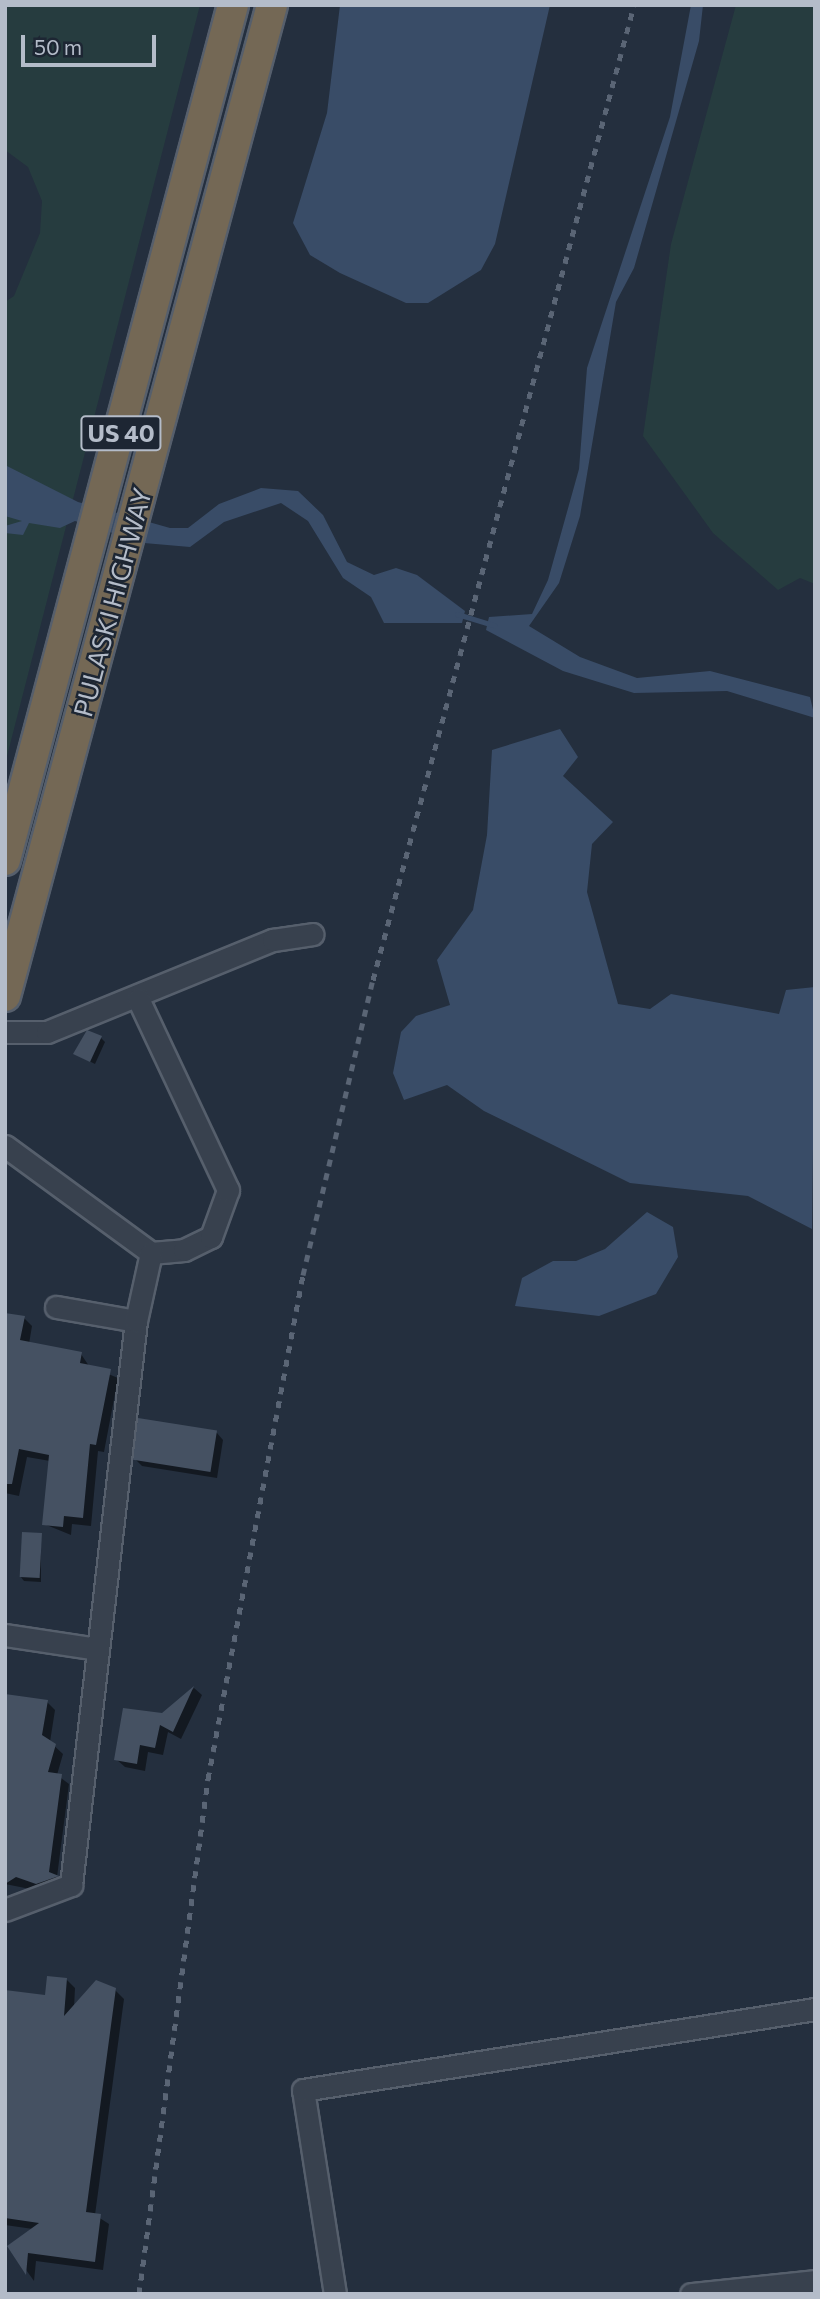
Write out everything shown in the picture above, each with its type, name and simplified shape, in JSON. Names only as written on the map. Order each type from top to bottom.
[{"type":"highway","name":"PULASKI HIGHWAY","points":[[5,860],[233,5]]},
{"type":"highway","name":"PULASKI HIGHWAY","points":[[5,996],[272,5]]},
{"type":"lane","points":[[5,1032],[47,1032],[138,999],[273,940],[313,934]]},
{"type":"lane","points":[[5,1146],[151,1253],[184,1250],[211,1237],[228,1190],[138,999]]},
{"type":"lane","points":[[5,1910],[71,1885],[136,1321],[151,1253]]},
{"type":"lane","points":[[56,1307],[136,1321]]},
{"type":"lane","points":[[5,1635],[98,1648]]},
{"type":"lane","points":[[335,2294],[303,2090],[815,2009]]},
{"type":"lane","points":[[691,2294],[815,2281]]},
{"type":"green space","points":[[5,5],[200,5],[5,764],[5,302],[14,296],[40,233],[42,201],[28,167],[5,150]]},
{"type":"green space","points":[[736,5],[815,5],[815,584],[800,578],[778,590],[713,533],[643,436],[671,244]]},
{"type":"water","points":[[340,5],[550,5],[495,244],[481,270],[428,303],[406,303],[340,273],[310,255],[293,223],[327,113]]},
{"type":"water","points":[[691,5],[703,5],[699,41],[634,268],[616,302],[580,516],[559,583],[529,626],[580,657],[637,678],[710,671],[810,697],[815,718],[727,691],[634,693],[563,671],[486,630],[489,617],[532,614],[548,580],[579,469],[587,368],[670,117]]},
{"type":"water","points":[[5,465],[78,502],[170,528],[188,528],[219,504],[261,488],[298,491],[323,515],[347,562],[374,575],[396,568],[417,575],[465,611],[462,623],[384,623],[371,597],[343,578],[308,521],[281,503],[224,522],[190,547],[144,543],[75,521],[60,528],[29,523],[23,535],[5,533],[5,526],[22,521],[5,516]]},
{"type":"water","points":[[560,729],[578,757],[563,776],[613,822],[592,844],[587,892],[618,1004],[650,1009],[671,994],[779,1014],[786,990],[815,987],[812,1229],[748,1196],[630,1183],[484,1111],[447,1085],[404,1100],[393,1073],[401,1032],[416,1016],[450,1005],[437,960],[473,910],[487,835],[492,750]]},
{"type":"water","points":[[647,1212],[673,1227],[678,1257],[656,1294],[599,1316],[515,1306],[522,1278],[553,1261],[576,1261],[605,1249]]},
{"type":"building","points":[[87,1030],[102,1036],[90,1062],[73,1054]]},
{"type":"building","points":[[5,1313],[25,1316],[20,1340],[82,1352],[80,1363],[111,1369],[96,1445],[90,1444],[83,1518],[64,1516],[63,1527],[42,1525],[49,1455],[19,1449],[12,1484],[5,1484]]},
{"type":"building","points":[[138,1418],[217,1431],[210,1472],[131,1459]]},
{"type":"building","points":[[22,1532],[42,1533],[40,1578],[20,1577]]},
{"type":"building","points":[[194,1686],[173,1732],[160,1725],[155,1748],[140,1745],[137,1764],[114,1760],[123,1708],[162,1713]]},
{"type":"building","points":[[5,1694],[48,1700],[42,1735],[56,1744],[48,1772],[62,1774],[49,1872],[59,1876],[36,1884],[16,1877],[5,1884]]},
{"type":"building","points":[[47,1976],[67,1978],[64,2016],[96,1980],[116,1988],[86,2212],[101,2214],[95,2262],[28,2253],[26,2275],[7,2246],[39,2223],[5,2218],[5,1990],[45,1995]]},
{"type":"waterway","points":[[457,614],[494,625]]},
{"type":"railway","points":[[139,2294],[208,1779],[303,1275],[373,980],[634,5]]}]
